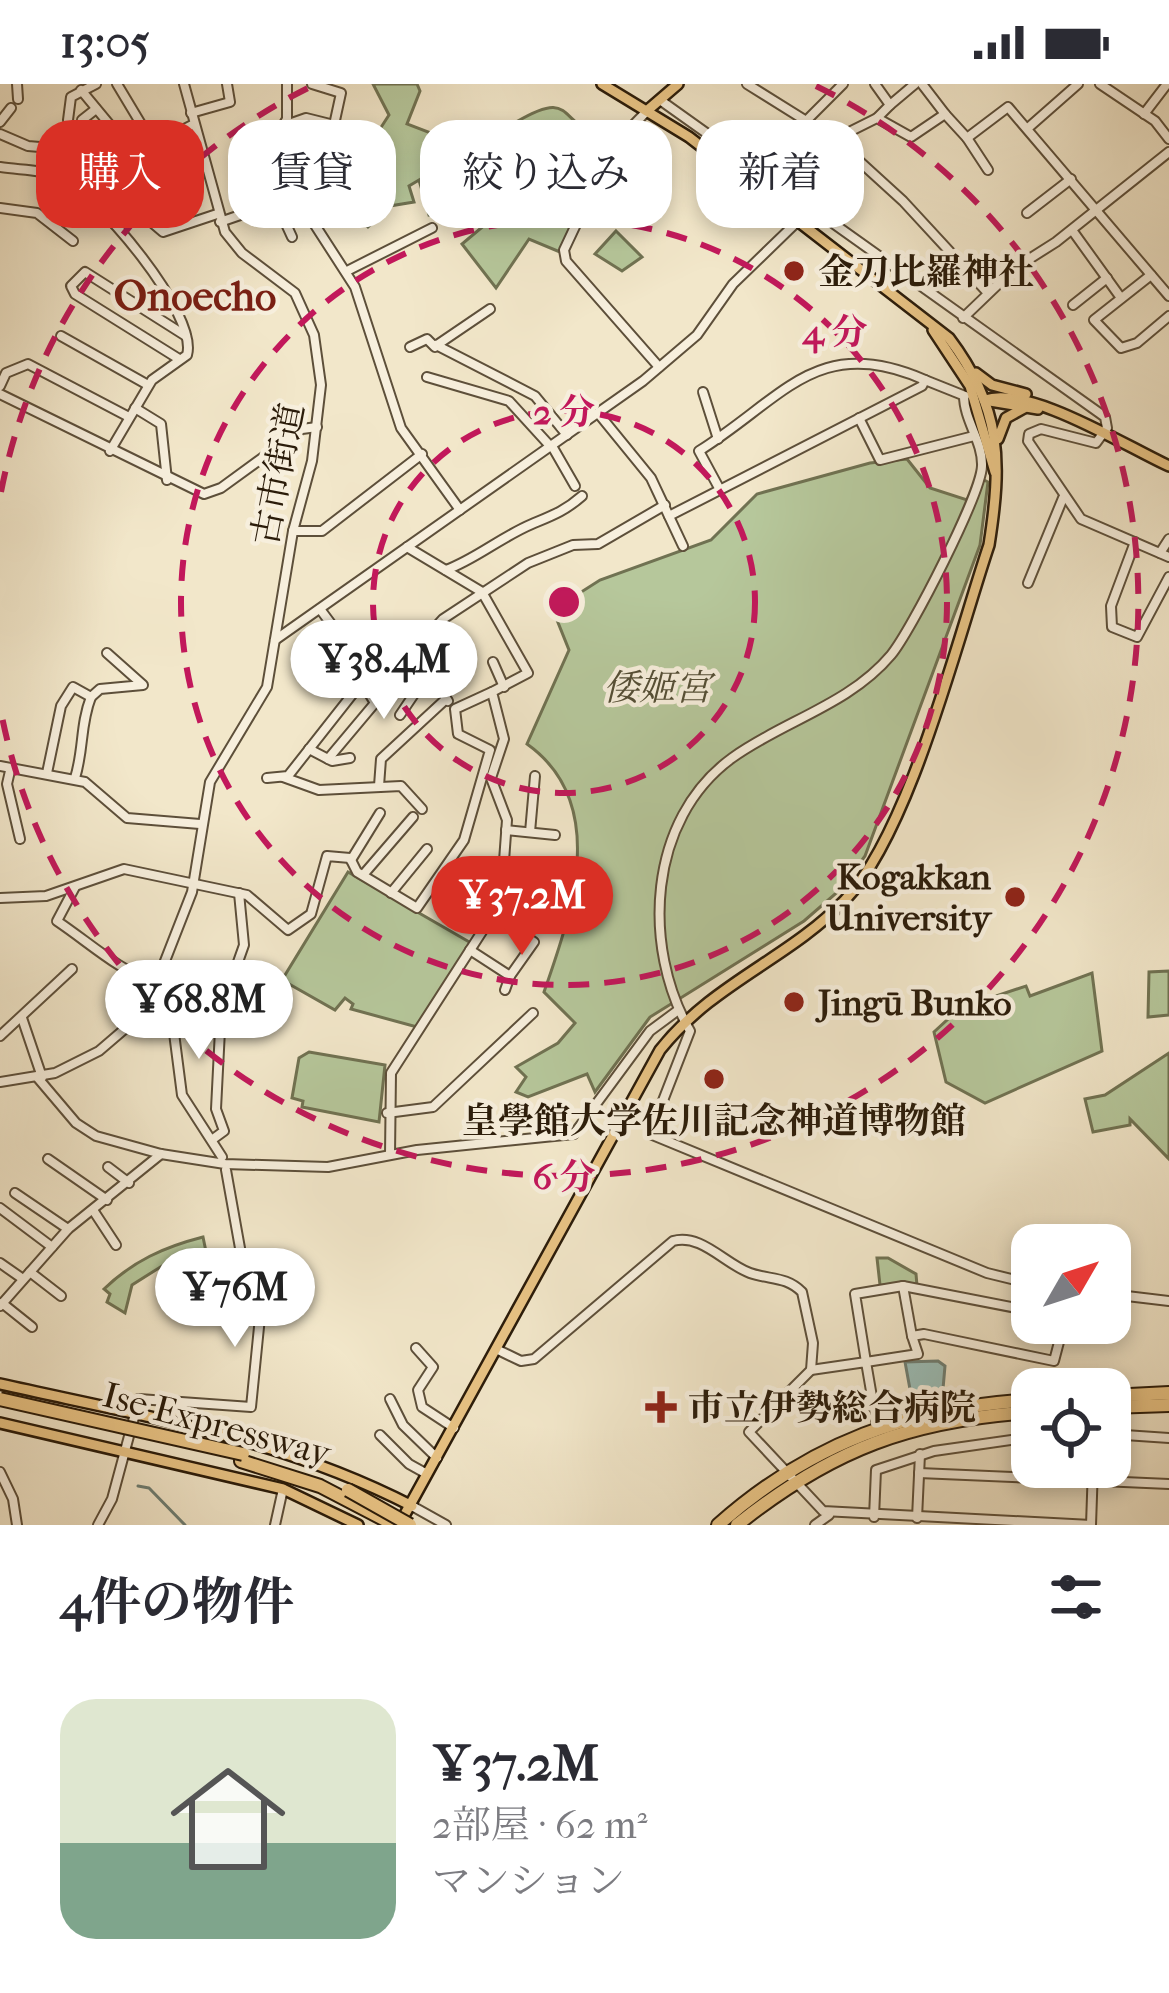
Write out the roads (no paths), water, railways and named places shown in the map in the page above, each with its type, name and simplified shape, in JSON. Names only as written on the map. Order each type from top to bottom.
[{"type":"highway","points":[[1131,1395],[1169,1394]]},
{"type":"highway","points":[[718,1525],[789,1476],[878,1426],[939,1410],[1011,1402]]},
{"type":"highway","name":"Ise Expressway","points":[[0,1403],[242,1457],[346,1493],[410,1525]]},
{"type":"highway","points":[[1131,1406],[1169,1405]]},
{"type":"highway","points":[[737,1525],[789,1476],[861,1446],[918,1427],[1011,1415]]},
{"type":"highway","name":"Ise Expressway","points":[[346,1493],[397,1525]]},
{"type":"main road","points":[[602,84],[649,109],[696,144]]},
{"type":"main road","points":[[649,109],[678,84]]},
{"type":"main road","points":[[807,228],[949,338],[970,368],[992,385],[1023,392],[1055,413]]},
{"type":"main road","points":[[917,313],[944,343],[998,443]]},
{"type":"main road","points":[[970,368],[997,491]]},
{"type":"main road","points":[[975,398],[1019,397],[1169,466]]},
{"type":"main road","points":[[975,398],[1055,413]]},
{"type":"main road","points":[[397,1525],[412,1506],[681,1015],[834,911],[879,856],[989,545],[998,443],[1006,418],[1030,407]]},
{"type":"main road","points":[[0,1384],[307,1456],[412,1506]]},
{"type":"main road","points":[[0,1423],[283,1489],[358,1525]]},
{"type":"street","points":[[17,84],[18,99]]},
{"type":"street","points":[[68,120],[68,101],[96,84]]},
{"type":"street","points":[[117,84],[139,120]]},
{"type":"street","name":"古市街道","points":[[184,84],[193,120]]},
{"type":"street","points":[[191,113],[230,102],[227,84]]},
{"type":"street","points":[[284,120],[287,84]]},
{"type":"street","points":[[312,84],[341,93],[335,120]]},
{"type":"street","points":[[747,84],[802,120]]},
{"type":"street","points":[[759,92],[771,84]]},
{"type":"street","points":[[807,120],[842,84]]},
{"type":"street","points":[[875,84],[890,105]]},
{"type":"street","points":[[864,124],[918,84],[967,138],[988,170]]},
{"type":"street","points":[[1028,128],[1078,84]]},
{"type":"street","points":[[1100,84],[1144,114],[1169,139]]},
{"type":"street","points":[[1144,114],[1167,84]]},
{"type":"street","points":[[81,90],[105,120]]},
{"type":"street","points":[[660,100],[1105,417],[1096,443],[1041,429],[1029,434],[1063,498],[1081,519],[1164,555],[1169,539]]},
{"type":"street","points":[[967,138],[1008,107],[1169,296]]},
{"type":"street","points":[[0,122],[11,108]]},
{"type":"street","points":[[82,120],[96,109]]},
{"type":"street","points":[[649,109],[613,146],[564,250],[566,261],[659,367]]},
{"type":"street","points":[[877,118],[911,137],[945,114]]},
{"type":"street","points":[[0,134],[36,147]]},
{"type":"street","points":[[963,318],[987,292],[1169,152]]},
{"type":"street","name":"古市街道","points":[[0,1082],[39,1077],[79,1063],[115,1040],[136,1019],[154,987],[193,884],[200,824],[220,759],[262,699],[316,427],[320,364],[307,313],[288,285],[232,244],[219,218],[204,162]]},
{"type":"street","points":[[864,165],[987,292]]},
{"type":"street","points":[[0,167],[36,173]]},
{"type":"street","points":[[1027,213],[1071,179]]},
{"type":"street","points":[[204,222],[249,212],[252,191],[269,188],[292,237]]},
{"type":"street","points":[[0,208],[37,213],[73,241]]},
{"type":"street","points":[[110,451],[148,385],[190,351],[184,322],[120,228]]},
{"type":"street","points":[[318,228],[347,271],[401,428],[460,510]]},
{"type":"street","points":[[347,271],[432,228]]},
{"type":"street","points":[[275,640],[659,367],[697,335],[733,284],[791,228]]},
{"type":"street","points":[[1072,230],[1121,298]]},
{"type":"street","points":[[179,359],[75,294],[71,286],[85,272],[187,337]]},
{"type":"street","points":[[1151,275],[1094,320],[1120,348],[1137,343],[1169,316]]},
{"type":"street","points":[[1073,305],[1107,278]]},
{"type":"street","points":[[435,347],[490,309]]},
{"type":"street","points":[[61,335],[148,385]]},
{"type":"street","points":[[410,347],[427,339],[536,396],[567,435]]},
{"type":"street","points":[[719,488],[699,451],[773,397],[842,360],[885,363],[975,398],[974,436],[981,473],[895,650],[829,705],[734,757],[690,804],[669,848],[661,889],[661,951],[690,1031],[650,1134],[1011,1279]]},
{"type":"street","points":[[129,418],[28,364],[6,373],[0,390],[110,451],[204,494],[215,492],[286,440],[316,427]]},
{"type":"street","points":[[427,377],[508,401],[551,446],[575,486]]},
{"type":"street","points":[[670,516],[925,380]]},
{"type":"street","points":[[703,392],[718,439]]},
{"type":"street","points":[[135,408],[161,424],[167,480]]},
{"type":"street","points":[[598,413],[651,478],[683,546]]},
{"type":"street","points":[[859,418],[880,460],[974,436]]},
{"type":"street","points":[[293,531],[322,532],[422,454]]},
{"type":"street","points":[[445,571],[471,563],[534,523],[548,522],[582,496]]},
{"type":"street","points":[[1028,583],[1063,498]]},
{"type":"street","points":[[0,898],[46,896],[124,869],[239,893],[260,904],[288,930],[303,925],[319,896],[327,856],[351,860],[363,875],[417,908],[422,906],[464,840],[490,750],[458,734],[455,709],[429,672],[422,641],[482,592],[528,563],[573,545],[601,542],[665,505]]},
{"type":"street","points":[[1135,542],[1112,606],[1112,627],[1137,637],[1169,577]]},
{"type":"street","points":[[407,547],[482,592],[528,673],[455,709]]},
{"type":"street","points":[[320,609],[346,644],[375,703],[328,759]]},
{"type":"street","points":[[75,778],[86,742],[81,723],[91,697],[100,689],[143,685],[107,653]]},
{"type":"street","points":[[493,662],[504,687]]},
{"type":"street","points":[[400,715],[429,672]]},
{"type":"street","points":[[283,777],[362,682]]},
{"type":"street","points":[[47,773],[61,706],[73,687],[91,697]]},
{"type":"street","points":[[390,1154],[386,1113],[394,1067],[501,902],[506,810],[492,785],[504,739],[492,692]]},
{"type":"street","points":[[379,786],[381,759],[446,699]]},
{"type":"street","points":[[309,749],[328,759],[350,758]]},
{"type":"street","points":[[20,839],[5,769],[75,778],[127,818],[200,824]]},
{"type":"street","points":[[530,832],[535,776]]},
{"type":"street","points":[[267,778],[283,777],[319,790],[401,786],[422,809]]},
{"type":"street","points":[[351,860],[380,813]]},
{"type":"street","points":[[363,875],[413,817]]},
{"type":"street","points":[[506,830],[555,835]]},
{"type":"street","points":[[391,892],[427,848]]},
{"type":"street","points":[[503,874],[535,877]]},
{"type":"street","points":[[75,886],[56,921],[170,1002],[188,1108],[214,1138],[222,1157]]},
{"type":"street","points":[[214,1138],[224,1131],[216,1109],[220,1010],[244,945],[239,893]]},
{"type":"street","points":[[493,915],[534,942],[505,990]]},
{"type":"street","points":[[470,950],[510,976]]},
{"type":"street","points":[[0,1036],[72,969]]},
{"type":"street","points":[[386,1113],[438,1103],[533,1013]]},
{"type":"street","points":[[22,1018],[39,1077],[88,1131],[161,1154],[307,1168],[390,1154],[574,1135],[650,1031],[681,1015]]},
{"type":"street","points":[[32,1327],[1,1305],[68,1229],[161,1154]]},
{"type":"street","points":[[48,1159],[107,1200]]},
{"type":"street","points":[[108,1167],[129,1183]]},
{"type":"street","points":[[98,1525],[113,1494],[132,1413],[143,1398],[163,1405],[243,1409],[253,1401],[260,1317],[244,1276],[226,1170]]},
{"type":"street","points":[[15,1193],[68,1229]]},
{"type":"street","points":[[0,1208],[52,1247]]},
{"type":"street","points":[[93,1210],[116,1245]]},
{"type":"street","points":[[496,1349],[520,1361],[534,1360],[678,1238],[717,1251],[747,1272],[785,1279],[799,1288],[813,1343],[811,1370]]},
{"type":"street","points":[[0,1263],[61,1296]]},
{"type":"street","points":[[831,1514],[749,1432],[811,1370],[917,1354],[903,1286]]},
{"type":"street","points":[[878,1426],[855,1294],[903,1286],[1011,1307]]},
{"type":"street","points":[[1131,1296],[1169,1301]]},
{"type":"street","points":[[912,1336],[987,1343],[1054,1361],[1058,1344]]},
{"type":"street","points":[[416,1348],[433,1367],[418,1390],[422,1407],[454,1427]]},
{"type":"street","points":[[391,1400],[404,1425],[437,1458]]},
{"type":"street","points":[[380,1435],[409,1464],[429,1474]]},
{"type":"street","points":[[1131,1435],[1169,1438]]},
{"type":"street","points":[[874,1516],[876,1470],[920,1454],[1011,1441]]},
{"type":"street","points":[[920,1454],[922,1521]]},
{"type":"street","points":[[0,1472],[13,1499],[17,1525]]},
{"type":"street","points":[[919,1473],[1011,1477]]},
{"type":"street","points":[[1131,1482],[1169,1484]]},
{"type":"street","points":[[815,1525],[831,1514],[1091,1525],[1093,1488]]},
{"type":"street","points":[[275,1525],[283,1489]]},
{"type":"street","points":[[412,1506],[446,1525]]},
{"type":"water","points":[[938,1361],[945,1366],[943,1389],[912,1400],[905,1362]]},
{"type":"waterway","points":[[138,1486],[149,1488],[185,1525]]},
{"type":"place","name":"金刀比羅神社","points":[[794,271]]},
{"type":"place","name":"Kogakkan University","points":[[1015,897]]},
{"type":"place","name":"Jingū Bunko","points":[[794,1002]]},
{"type":"place","name":"皇學館大学佐川記念神道博物館","points":[[714,1079]]},
{"type":"place","name":"市立伊勢総合病院","points":[[661,1407]]},
{"type":"district","name":"Onoecho","points":[[195,295]]},
{"type":"park label","name":"倭姬宮","points":[[657,687]]}]
